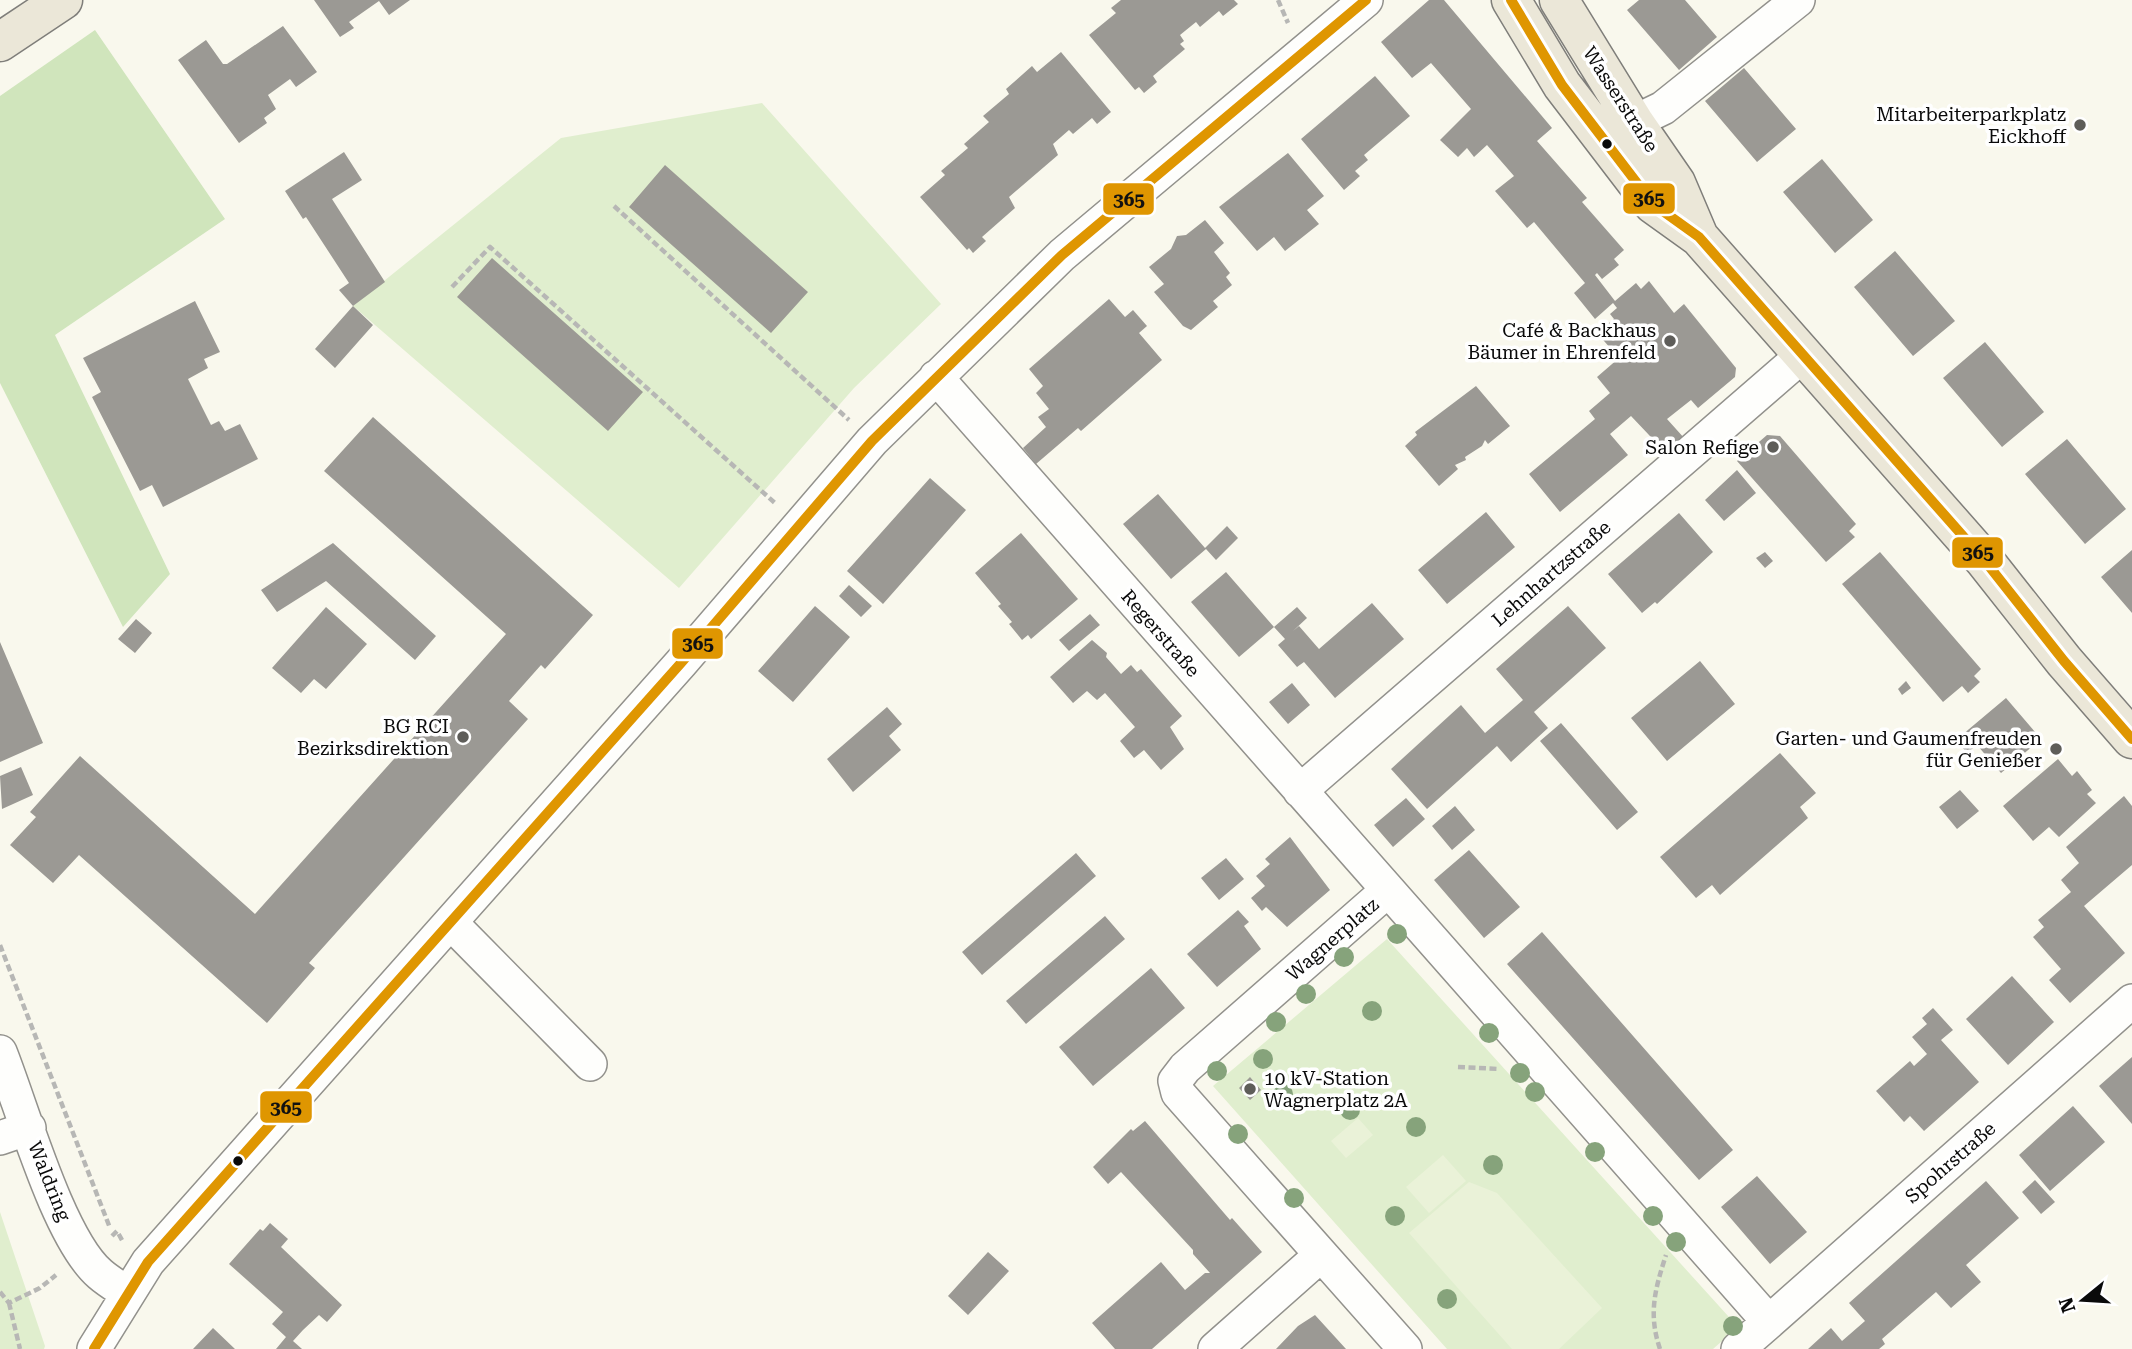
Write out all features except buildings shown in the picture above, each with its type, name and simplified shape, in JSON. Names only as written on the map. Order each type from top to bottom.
[{"type":"main road","points":[[0,42],[63,0]]},
{"type":"main road","name":"Wasserstraße","points":[[1511,0],[1562,85],[1653,204],[1699,237],[1985,561],[2064,661],[2132,739]]},
{"type":"main road","name":"Wasserstraße","points":[[1570,5],[1633,122],[1676,183],[1699,237]]},
{"type":"street","points":[[94,1349],[148,1262],[681,663],[872,441],[1062,255],[1366,0]]},
{"type":"street","points":[[1562,85],[1600,118],[1616,124],[1633,122],[1663,108],[1798,0]]},
{"type":"street","name":"Lehnhartzstraße","points":[[1300,791],[1803,355]]},
{"type":"street","name":"Regerstraße","points":[[936,377],[1388,890]]},
{"type":"street","name":"Wagnerplatz","points":[[1405,1349],[1178,1093],[1175,1081],[1194,1060],[1388,890],[1769,1322]]},
{"type":"street","points":[[451,923],[590,1064]]},
{"type":"street","name":"Spohrstraße","points":[[1769,1322],[2132,1001]]},
{"type":"street","name":"Waldring","points":[[0,1052],[15,1133],[83,1254],[99,1274],[127,1293]]},
{"type":"street","points":[[1214,1349],[1321,1255]]},
{"type":"street","points":[[1738,1349],[1769,1322]]},
{"type":"path","points":[[1278,0],[1293,34]]},
{"type":"path","points":[[614,206],[872,441]]},
{"type":"path","points":[[452,287],[490,247],[799,524]]},
{"type":"path","points":[[0,945],[113,1235]]},
{"type":"path","points":[[1458,1067],[1503,1069]]},
{"type":"path","points":[[1660,1349],[1653,1325],[1652,1298],[1666,1255]]},
{"type":"path","points":[[9,1303],[40,1288]]},
{"type":"path","points":[[0,1292],[9,1303],[20,1349]]},
{"type":"green space","points":[[95,30],[225,219],[55,335],[170,574],[123,627],[0,383],[0,96]]},
{"type":"green space","points":[[762,103],[941,304],[854,388],[679,588],[353,306],[561,138]]},
{"type":"green space","points":[[1387,939],[1738,1327],[1713,1349],[1447,1349],[1213,1086]]},
{"type":"green space","points":[[1358,1118],[1373,1135],[1346,1158],[1331,1141]]},
{"type":"green space","points":[[1443,1155],[1466,1181],[1429,1213],[1406,1187]]},
{"type":"green space","points":[[1469,1182],[1497,1193],[1602,1308],[1559,1349],[1512,1349],[1409,1233]]},
{"type":"green space","points":[[0,1212],[45,1346],[44,1349],[0,1349]]},
{"type":"transit line","name":"365","points":[[94,1349],[148,1262],[681,663],[872,441],[1062,255],[1366,0]]},
{"type":"transit line","name":"365","points":[[1511,0],[1562,85],[1653,204],[1699,237],[1985,561],[2064,661],[2132,739]]},
{"type":"place","name":"Mitarbeiterparkplatz Eickhoff","points":[[2080,125]]},
{"type":"place","name":"Café & Backhaus Bäumer in Ehrenfeld","points":[[1670,341]]},
{"type":"place","name":"Salon Refige","points":[[1773,447]]},
{"type":"place","name":"BG RCI Bezirksdirektion","points":[[463,737]]},
{"type":"place","name":"Garten- und Gaumenfreuden für Genießer","points":[[2056,749]]},
{"type":"place","name":"10 kV-Station Wagnerplatz 2A","points":[[1250,1089]]}]
